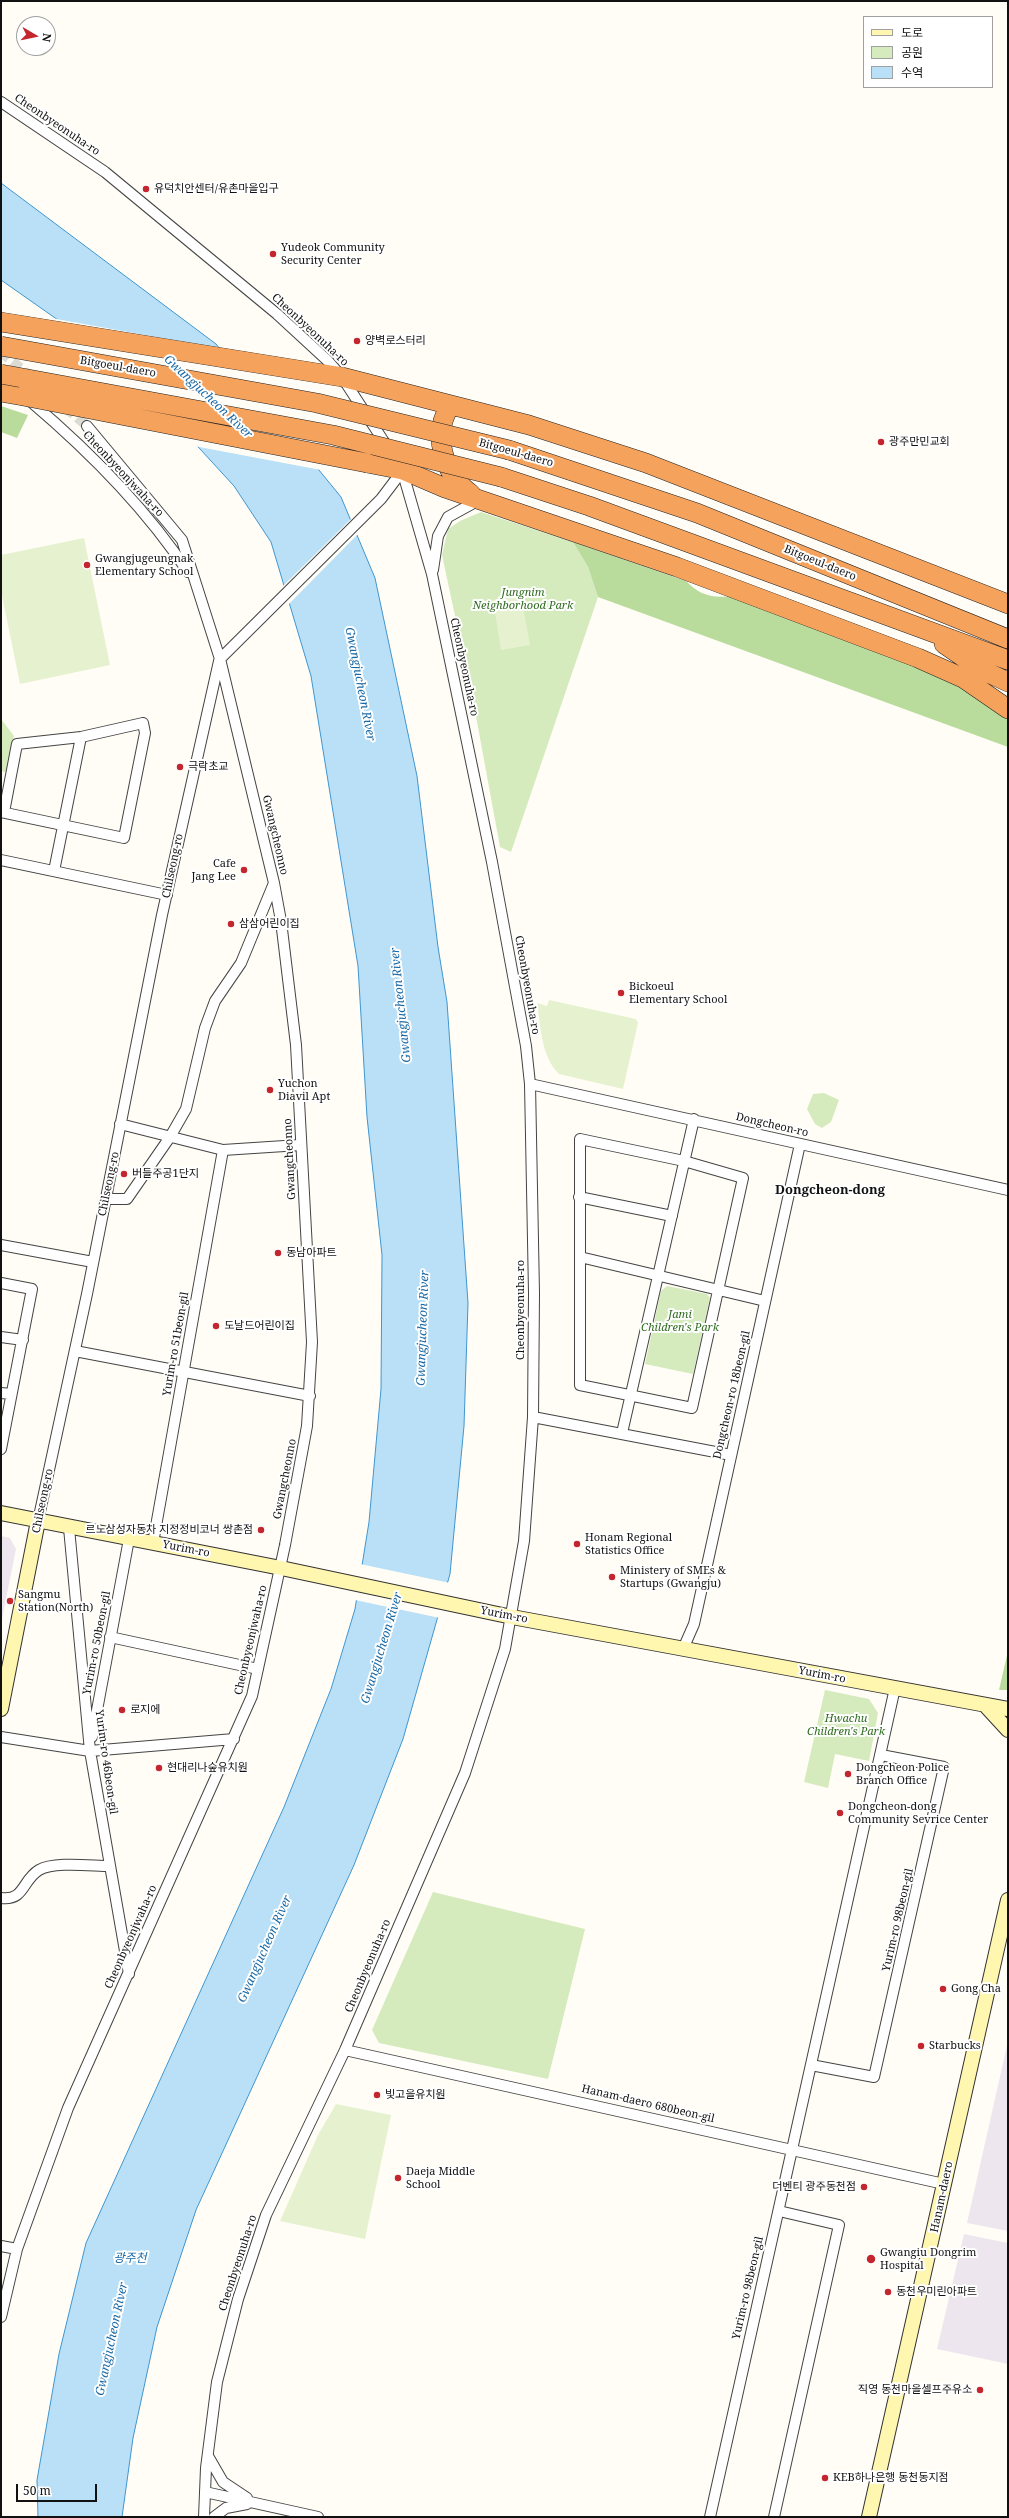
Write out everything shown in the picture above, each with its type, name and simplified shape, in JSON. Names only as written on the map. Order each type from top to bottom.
[{"type":"highway","points":[[1,322],[342,377],[529,426],[646,463],[1008,604]]},
{"type":"highway","name":"Bitgoeul-daero","points":[[1,346],[317,403],[508,450],[697,513],[1005,636]]},
{"type":"highway","points":[[1,374],[333,435],[501,477],[589,506],[915,624],[1008,660]]},
{"type":"highway","points":[[1,392],[403,470],[479,500],[677,567],[924,661],[963,678],[1008,709]]},
{"type":"highway","points":[[450,406],[443,416],[440,442],[450,473],[461,487],[479,500]]},
{"type":"highway","points":[[915,624],[982,670],[1008,682]]},
{"type":"street","name":"Cheonbyeonuha-ro","points":[[2,102],[105,172],[277,314],[328,361],[342,377],[403,470],[432,574],[492,862],[526,1046],[530,1084],[534,1277],[533,1417],[524,1541],[512,1617],[496,1680],[465,1773],[346,2050],[266,2215],[231,2323],[217,2382],[208,2456],[204,2517]]},
{"type":"street","name":"Cheonbyeonjwaha-ro","points":[[23,396],[66,432],[147,514],[193,580]]},
{"type":"street","name":"Cheonbyeonjwaha-ro","points":[[87,426],[182,540],[193,580],[220,659]]},
{"type":"street","points":[[220,659],[380,499],[403,470]]},
{"type":"street","points":[[432,574],[438,536],[448,517],[479,500]]},
{"type":"street","name":"Gwangcheonno","points":[[220,659],[274,883],[281,920],[296,1045],[300,1145],[312,1335],[310,1396],[307,1426],[287,1569]]},
{"type":"street","name":"Chilseong-ro","points":[[1,1710],[38,1521],[75,1351],[167,895],[220,659]]},
{"type":"street","points":[[143,723],[145,733],[124,838],[2,812],[17,744],[81,736],[143,723]]},
{"type":"street","points":[[54,871],[81,736]]},
{"type":"street","points":[[1,860],[167,895]]},
{"type":"street","points":[[106,1199],[127,1199],[170,1137],[186,1109],[205,1028],[215,1001],[242,963],[274,883]]},
{"type":"street","name":"Dongcheon-ro","points":[[530,1084],[694,1119],[1008,1190]]},
{"type":"street","points":[[622,1433],[694,1119]]},
{"type":"street","points":[[120,1124],[223,1150],[300,1145]]},
{"type":"street","points":[[580,1139],[684,1161],[743,1178],[692,1408],[580,1385],[579,1197],[580,1139]]},
{"type":"street","name":"Dongcheon-ro 18beon-gil","points":[[683,1649],[694,1624],[800,1144]]},
{"type":"street","name":"Yurim-ro 51beon-gil","points":[[153,1543],[223,1150]]},
{"type":"street","points":[[579,1197],[672,1216]]},
{"type":"street","points":[[1,1245],[93,1262]]},
{"type":"street","points":[[580,1257],[765,1301]]},
{"type":"street","points":[[1,1282],[32,1289],[1,1449]]},
{"type":"street","points":[[1,1337],[23,1340]]},
{"type":"street","points":[[75,1351],[310,1396]]},
{"type":"street","points":[[1,1393],[12,1394]]},
{"type":"street","points":[[533,1417],[731,1455]]},
{"type":"street","name":"Yurim-ro","points":[[1,1513],[69,1528],[130,1538],[287,1569],[512,1617],[1008,1709]]},
{"type":"street","name":"Yurim-ro 46beon-gil","points":[[69,1528],[90,1751],[129,1974]]},
{"type":"street","name":"Yurim-ro 50beon-gil","points":[[90,1751],[110,1637],[130,1538]]},
{"type":"street","name":"Cheonbyeonjwaha-ro","points":[[1,2317],[17,2249],[68,2108],[252,1696],[258,1669],[287,1569]]},
{"type":"street","points":[[110,1637],[258,1669]]},
{"type":"street","name":"Yurim-ro 98beon-gil","points":[[710,2517],[895,1688]]},
{"type":"street","points":[[1008,1698],[985,1705],[1008,1730]]},
{"type":"street","points":[[1,1737],[90,1751],[234,1739]]},
{"type":"street","name":"Yurim-ro 98beon-gil","points":[[811,2065],[874,2077],[909,1927],[944,1767],[881,1755]]},
{"type":"street","points":[[1,1898],[10,1899],[20,1894],[39,1870],[60,1866],[110,1866]]},
{"type":"street","name":"Hanam-daero","points":[[869,2517],[1008,1900]]},
{"type":"street","name":"Hanam-daero 680beon-gil","points":[[346,2050],[944,2184]]},
{"type":"street","points":[[774,2517],[839,2226],[778,2211]]},
{"type":"street","points":[[1,2246],[17,2249]]},
{"type":"street","points":[[208,2456],[223,2482],[255,2503]]},
{"type":"street","points":[[205,2492],[318,2517]]},
{"type":"street","points":[[214,2517],[226,2508],[255,2503]]},
{"type":"shaded area","points":[[1,1536],[10,1538],[16,1549],[1,1624]]},
{"type":"shaded area","points":[[1008,2041],[1008,2231],[967,2223]]},
{"type":"shaded area","points":[[964,2234],[1008,2243],[1008,2364],[937,2349]]},
{"type":"green space","points":[[1,406],[28,415],[17,438],[1,432]]},
{"type":"green space","name":"Jungnim Neighborhood Park","points":[[481,512],[573,542],[588,567],[598,597],[511,852],[500,847],[473,700],[442,555],[448,529],[460,521]]},
{"type":"green space","points":[[84,538],[110,665],[20,684],[1,591],[1,555]]},
{"type":"green space","points":[[573,542],[686,581],[701,592],[711,596],[730,596],[945,673],[1008,716],[1008,747],[598,597],[588,567]]},
{"type":"green space","points":[[521,595],[530,645],[501,650],[493,600]]},
{"type":"green space","points":[[1,719],[14,736],[6,772],[1,771]]},
{"type":"green space","points":[[549,1000],[636,1019],[638,1023],[623,1089],[559,1074],[553,1067],[545,1050],[537,1003],[547,1006]]},
{"type":"green space","points":[[824,1093],[839,1100],[831,1122],[822,1128],[815,1124],[807,1109],[813,1094]]},
{"type":"green space","name":"Jami Children's Park","points":[[667,1286],[707,1294],[710,1298],[693,1374],[645,1364],[661,1291]]},
{"type":"green space","points":[[1008,1651],[1008,1690],[999,1690]]},
{"type":"green space","name":"Hwachu Children's Park","points":[[825,1690],[869,1699],[878,1713],[869,1761],[835,1754],[828,1788],[804,1782]]},
{"type":"green space","points":[[433,1892],[585,1929],[548,2079],[379,2043],[372,2030]]},
{"type":"green space","points":[[336,2104],[391,2115],[365,2239],[280,2221],[318,2135]]},
{"type":"water","name":"광주천","points":[[1,183],[216,344],[341,497],[375,578],[417,776],[438,947],[447,1002],[468,1303],[464,1426],[450,1574],[403,1739],[354,1865],[196,2210],[157,2327],[133,2438],[122,2517],[38,2517],[37,2480],[59,2354],[86,2243],[284,1807],[331,1689],[355,1609],[369,1522],[381,1389],[382,1255],[367,1117],[358,966],[311,676],[271,542],[234,486],[178,425],[58,320],[1,280]]},
{"type":"pier","points":[[51,318],[222,349],[321,470],[194,446],[176,426]]},
{"type":"pier","points":[[352,518],[358,534],[288,605],[282,587]]},
{"type":"pier","points":[[360,1564],[450,1583],[440,1618],[355,1600]]},
{"type":"tunnel","points":[[1,352],[30,376]]},
{"type":"tunnel","points":[[66,408],[87,426]]},
{"type":"place","name":"유덕치안센터/유촌마을입구","points":[[146,189]]},
{"type":"place","name":"Yudeok Community Security Center","points":[[273,254]]},
{"type":"place","name":"양벽로스터리","points":[[357,341]]},
{"type":"place","name":"광주만민교회","points":[[881,442]]},
{"type":"place","name":"Gwangjugeungnak Elementary School","points":[[87,565]]},
{"type":"place","name":"극락초교","points":[[180,767]]},
{"type":"place","name":"Cafe Jang Lee","points":[[244,870]]},
{"type":"place","name":"삼삼어린이집","points":[[231,924]]},
{"type":"place","name":"Bickoeul Elementary School","points":[[621,993]]},
{"type":"place","name":"Yuchon Diavil Apt","points":[[270,1090]]},
{"type":"place","name":"버들주공1단지","points":[[124,1174]]},
{"type":"place","name":"동남아파트","points":[[278,1253]]},
{"type":"place","name":"도날드어린이집","points":[[216,1326]]},
{"type":"place","name":"르노삼성자동차 지정정비코너 쌍촌점","points":[[261,1530]]},
{"type":"place","name":"Honam Regional Statistics Office","points":[[577,1544]]},
{"type":"place","name":"Ministery of SMEs & Startups (Gwangju)","points":[[612,1577]]},
{"type":"place","name":"Sangmu Station(North)","points":[[10,1601]]},
{"type":"place","name":"로지에","points":[[122,1710]]},
{"type":"place","name":"현대리나숲유치원","points":[[159,1768]]},
{"type":"place","name":"Dongcheon Police Branch Office","points":[[848,1774]]},
{"type":"place","name":"Dongcheon-dong Community Sevrice Center","points":[[840,1813]]},
{"type":"place","name":"Gong Cha","points":[[943,1989]]},
{"type":"place","name":"Starbucks","points":[[921,2046]]},
{"type":"place","name":"빛고을유치원","points":[[377,2095]]},
{"type":"place","name":"Daeja Middle School","points":[[398,2178]]},
{"type":"place","name":"더벤티 광주동천점","points":[[864,2187]]},
{"type":"place","name":"Gwangiu Dongrim Hospital","points":[[871,2259]]},
{"type":"place","name":"동천우미린아파트","points":[[888,2292]]},
{"type":"place","name":"직영 동천마을셀프주유소","points":[[980,2390]]},
{"type":"place","name":"KEB하나은행 동천동지점","points":[[825,2478]]},
{"type":"district","name":"Dongcheon-dong","points":[[830,1190]]},
{"type":"water label","name":"Gwangjucheon River","points":[[208,397]]},
{"type":"water label","name":"Gwangjucheon River","points":[[360,684]]},
{"type":"water label","name":"Gwangjucheon River","points":[[401,1005]]},
{"type":"water label","name":"Gwangjucheon River","points":[[423,1328]]},
{"type":"water label","name":"Gwangjucheon River","points":[[382,1648]]},
{"type":"water label","name":"Gwangjucheon River","points":[[265,1949]]},
{"type":"water label","name":"Gwangjucheon River","points":[[112,2339]]}]
